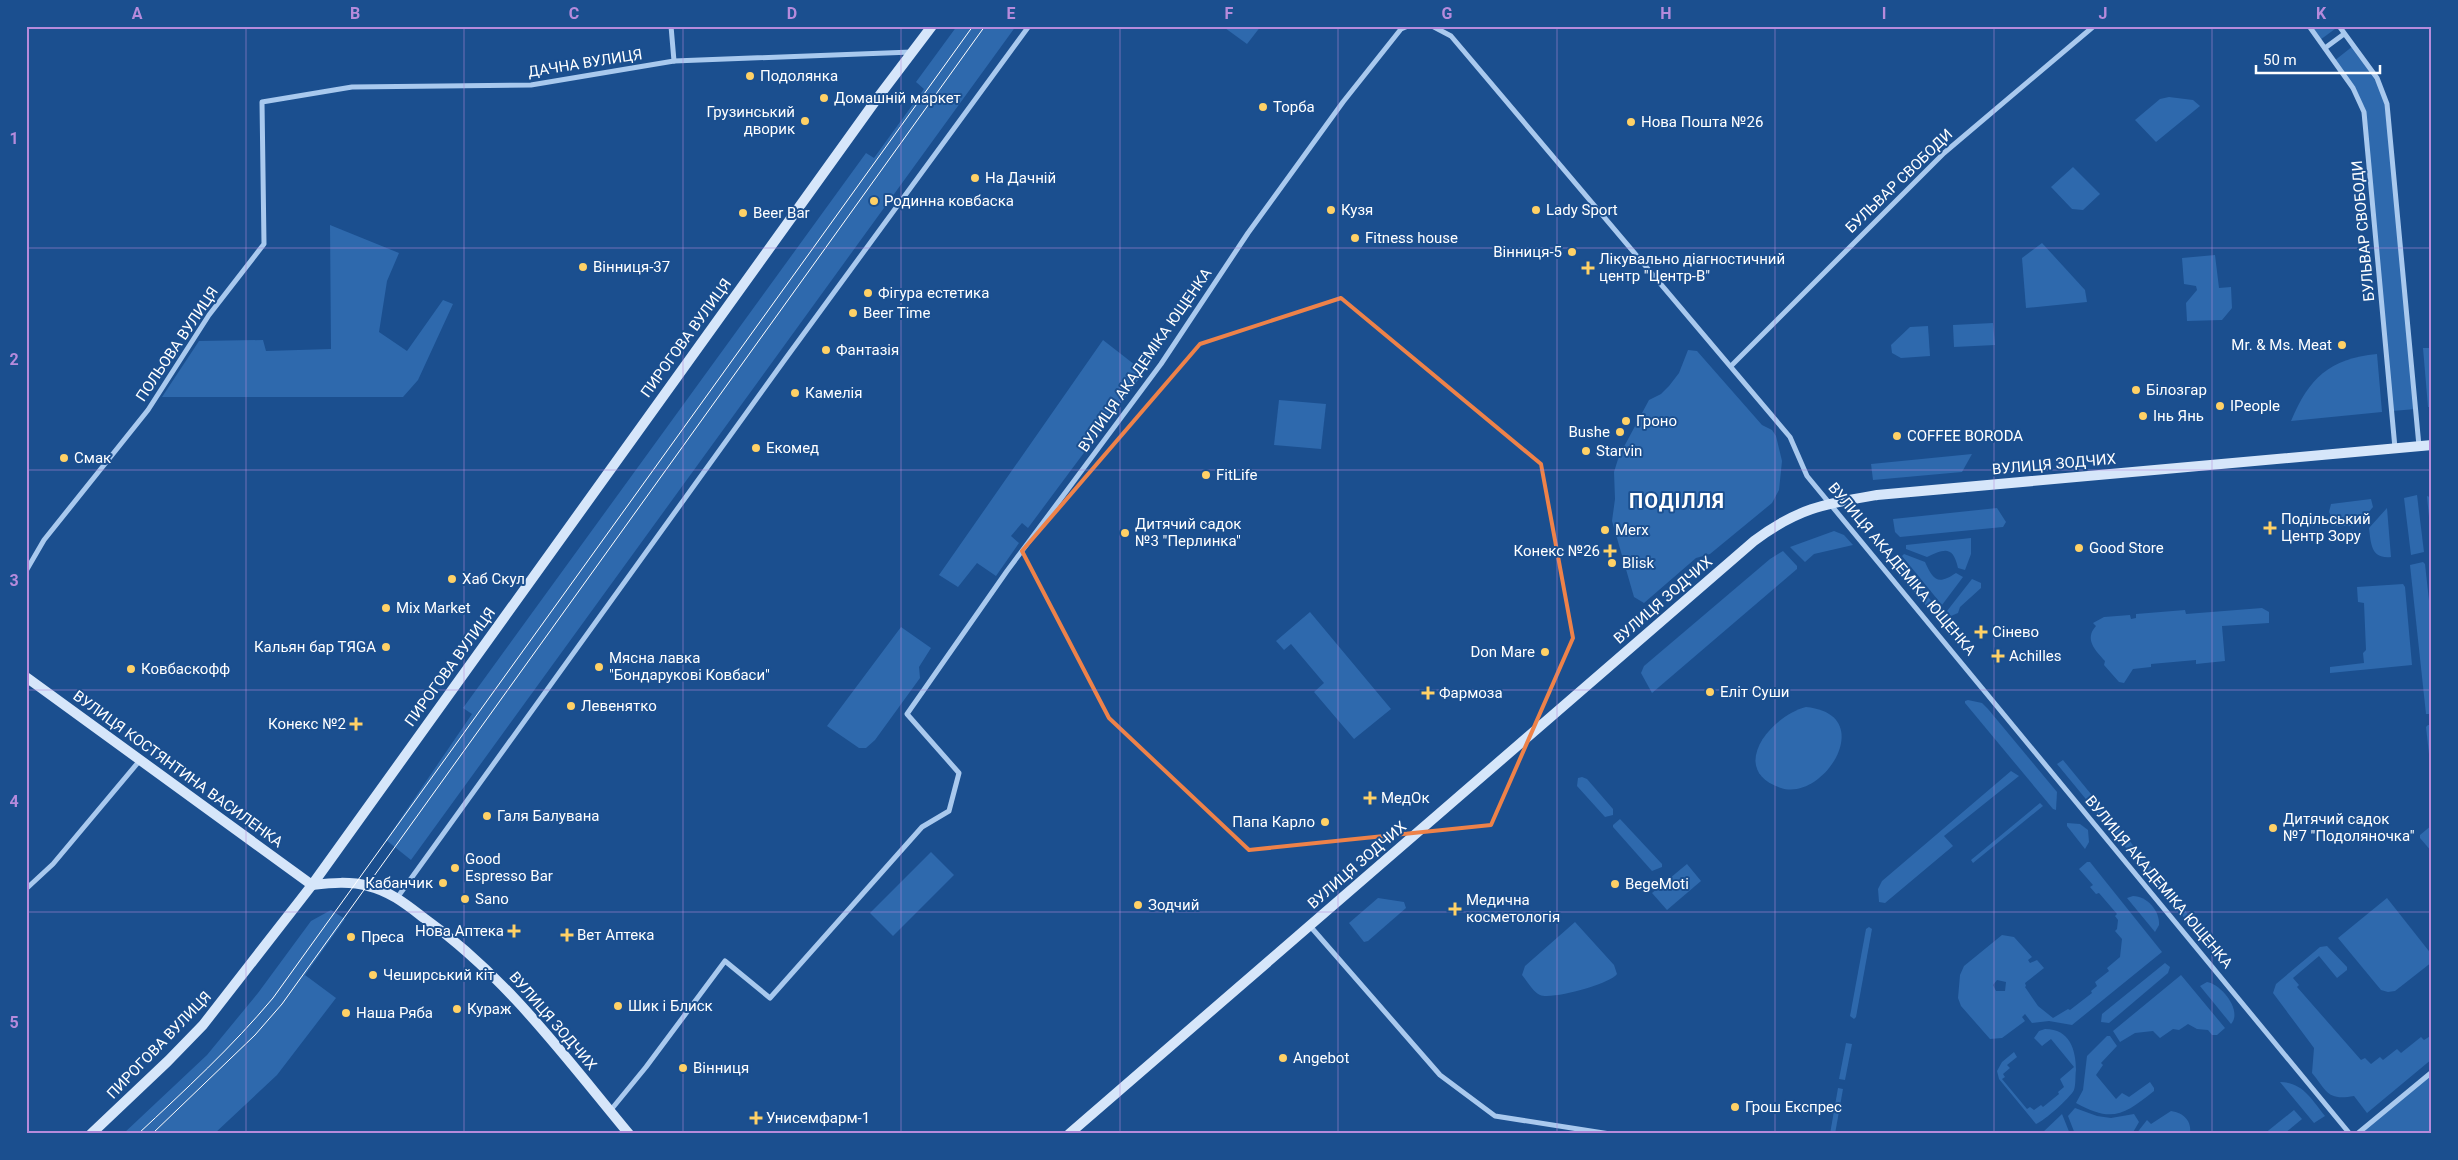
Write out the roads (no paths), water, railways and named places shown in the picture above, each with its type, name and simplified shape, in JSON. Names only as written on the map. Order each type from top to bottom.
[{"type":"main road","name":"ПИРОГОВА ВУЛИЦЯ","points":[[91,1134],[203,1025],[312,885],[876,100],[932,26]]},
{"type":"main road","name":"ВУЛИЦЯ ЗОДЧИХ","points":[[1069,1134],[1754,541],[1789,517],[1831,503],[1900,493],[2432,445]]},
{"type":"main road","name":"ВУЛИЦЯ КОСТЯНТИНА ВАСИЛЕНКА","points":[[26,678],[141,759],[312,885]]},
{"type":"main road","name":"ВУЛИЦЯ ЗОДЧИХ","points":[[312,885],[342,882],[368,886],[397,898],[475,958],[510,991],[629,1134]]},
{"type":"street","points":[[671,26],[674,61]]},
{"type":"street","points":[[397,898],[1029,26]]},
{"type":"street","name":"ВУЛИЦЯ АКАДЕМІКА ЮЩЕНКА","points":[[610,1111],[646,1067],[724,961],[770,998],[922,827],[949,811],[959,773],[907,714],[1007,571],[1161,364],[1248,233],[1343,102],[1401,29],[1408,26]]},
{"type":"street","name":"ВУЛИЦЯ АКАДЕМІКА ЮЩЕНКА","points":[[1432,26],[1451,36],[1732,366],[1790,437],[1807,476],[2350,1134]]},
{"type":"street","name":"БУЛЬВАР СВОБОДИ","points":[[1732,366],[1944,153],[2094,26]]},
{"type":"street","name":"БУЛЬВАР СВОБОДИ","points":[[2310,26],[2356,93],[2364,112],[2395,449]]},
{"type":"street","points":[[2339,26],[2379,82],[2389,113],[2419,446]]},
{"type":"street","points":[[2326,48],[2344,34]]},
{"type":"street","name":"ДАЧНА ВУЛИЦЯ","points":[[262,102],[352,87],[531,85],[674,61],[913,52]]},
{"type":"street","name":"ПОЛЬОВА ВУЛИЦЯ","points":[[26,571],[44,540],[148,410],[209,315],[264,244],[262,102]]},
{"type":"street","points":[[26,890],[54,864],[141,759]]},
{"type":"street","points":[[1310,926],[1440,1075],[1494,1116],[1610,1134]]},
{"type":"street","points":[[2357,1134],[2432,1072]]},
{"type":"tram line","points":[[138,1134],[225,1051],[273,998],[973,26]]},
{"type":"tram line","points":[[152,1134],[255,1035],[282,1004],[985,26]]},
{"type":"place","name":"Подолянка","points":[[750,76]]},
{"type":"place","name":"Домашній маркет","points":[[824,98]]},
{"type":"place","name":"Торба","points":[[1263,107]]},
{"type":"place","name":"Грузинський дворик","points":[[805,121]]},
{"type":"place","name":"Нова Пошта №26","points":[[1631,122]]},
{"type":"place","name":"На Дачній","points":[[975,178]]},
{"type":"place","name":"Родинна ковбаска","points":[[874,201]]},
{"type":"place","name":"Кузя","points":[[1331,210]]},
{"type":"place","name":"Lady Sport","points":[[1536,210]]},
{"type":"place","name":"Beer Bar","points":[[743,213]]},
{"type":"place","name":"Fitness house","points":[[1355,238]]},
{"type":"place","name":"Вінниця-5","points":[[1572,252]]},
{"type":"place","name":"Вінниця-37","points":[[583,267]]},
{"type":"place","name":"Лікувально діагностичний центр \"Центр-В\"","points":[[1588,268]]},
{"type":"place","name":"Фігура естетика","points":[[868,293]]},
{"type":"place","name":"Beer Time","points":[[853,313]]},
{"type":"place","name":"Mr. & Ms. Meat","points":[[2342,345]]},
{"type":"place","name":"Фантазія","points":[[826,350]]},
{"type":"place","name":"Білозгар","points":[[2136,390]]},
{"type":"place","name":"Камелія","points":[[795,393]]},
{"type":"place","name":"IPeople","points":[[2220,406]]},
{"type":"place","name":"Інь Янь","points":[[2143,416]]},
{"type":"place","name":"Гроно","points":[[1626,421]]},
{"type":"place","name":"Bushe","points":[[1620,432]]},
{"type":"place","name":"COFFEE BORODA","points":[[1897,436]]},
{"type":"place","name":"Екомед","points":[[756,448]]},
{"type":"place","name":"Starvin","points":[[1586,451]]},
{"type":"place","name":"Смак","points":[[64,458]]},
{"type":"place","name":"FitLife","points":[[1206,475]]},
{"type":"place","name":"Подільський Центр Зору","points":[[2270,528]]},
{"type":"place","name":"Merx","points":[[1605,530]]},
{"type":"place","name":"Дитячий садок №3 \"Перлинка\"","points":[[1125,533]]},
{"type":"place","name":"Good Store","points":[[2079,548]]},
{"type":"place","name":"Конекс №26","points":[[1610,551]]},
{"type":"place","name":"Blisk","points":[[1612,563]]},
{"type":"place","name":"Хаб Скул","points":[[452,579]]},
{"type":"place","name":"Mix Market","points":[[386,608]]},
{"type":"place","name":"Сінево","points":[[1981,632]]},
{"type":"place","name":"Кальян бар ТЯGA","points":[[386,647]]},
{"type":"place","name":"Don Mare","points":[[1545,652]]},
{"type":"place","name":"Achilles","points":[[1998,656]]},
{"type":"place","name":"Мясна лавка \"Бондарукові Ковбаси\"","points":[[599,667]]},
{"type":"place","name":"Ковбаскофф","points":[[131,669]]},
{"type":"place","name":"Еліт Суши","points":[[1710,692]]},
{"type":"place","name":"Фармоза","points":[[1428,693]]},
{"type":"place","name":"Левенятко","points":[[571,706]]},
{"type":"place","name":"Конекс №2","points":[[356,724]]},
{"type":"place","name":"МедОк","points":[[1370,798]]},
{"type":"place","name":"Галя Балувана","points":[[487,816]]},
{"type":"place","name":"Папа Карло","points":[[1325,822]]},
{"type":"place","name":"Дитячий садок №7 \"Подоляночка\"","points":[[2273,828]]},
{"type":"place","name":"Good Espresso Bar","points":[[455,868]]},
{"type":"place","name":"Кабанчик","points":[[443,883]]},
{"type":"place","name":"BegeMoti","points":[[1615,884]]},
{"type":"place","name":"Sano","points":[[465,899]]},
{"type":"place","name":"Зодчий","points":[[1138,905]]},
{"type":"place","name":"Медична косметологія","points":[[1455,909]]},
{"type":"place","name":"Нова Аптека","points":[[514,931]]},
{"type":"place","name":"Вет Аптека","points":[[567,935]]},
{"type":"place","name":"Преса","points":[[351,937]]},
{"type":"place","name":"Чеширський кіт","points":[[373,975]]},
{"type":"place","name":"Шик і Блиск","points":[[618,1006]]},
{"type":"place","name":"Кураж","points":[[457,1009]]},
{"type":"place","name":"Наша Ряба","points":[[346,1013]]},
{"type":"place","name":"Angebot","points":[[1283,1058]]},
{"type":"place","name":"Вінниця","points":[[683,1068]]},
{"type":"place","name":"Грош Експрес","points":[[1735,1107]]},
{"type":"place","name":"Унисемфарм-1","points":[[756,1118]]},
{"type":"district","name":"ПОДІЛЛЯ","points":[[1677,501]]}]
